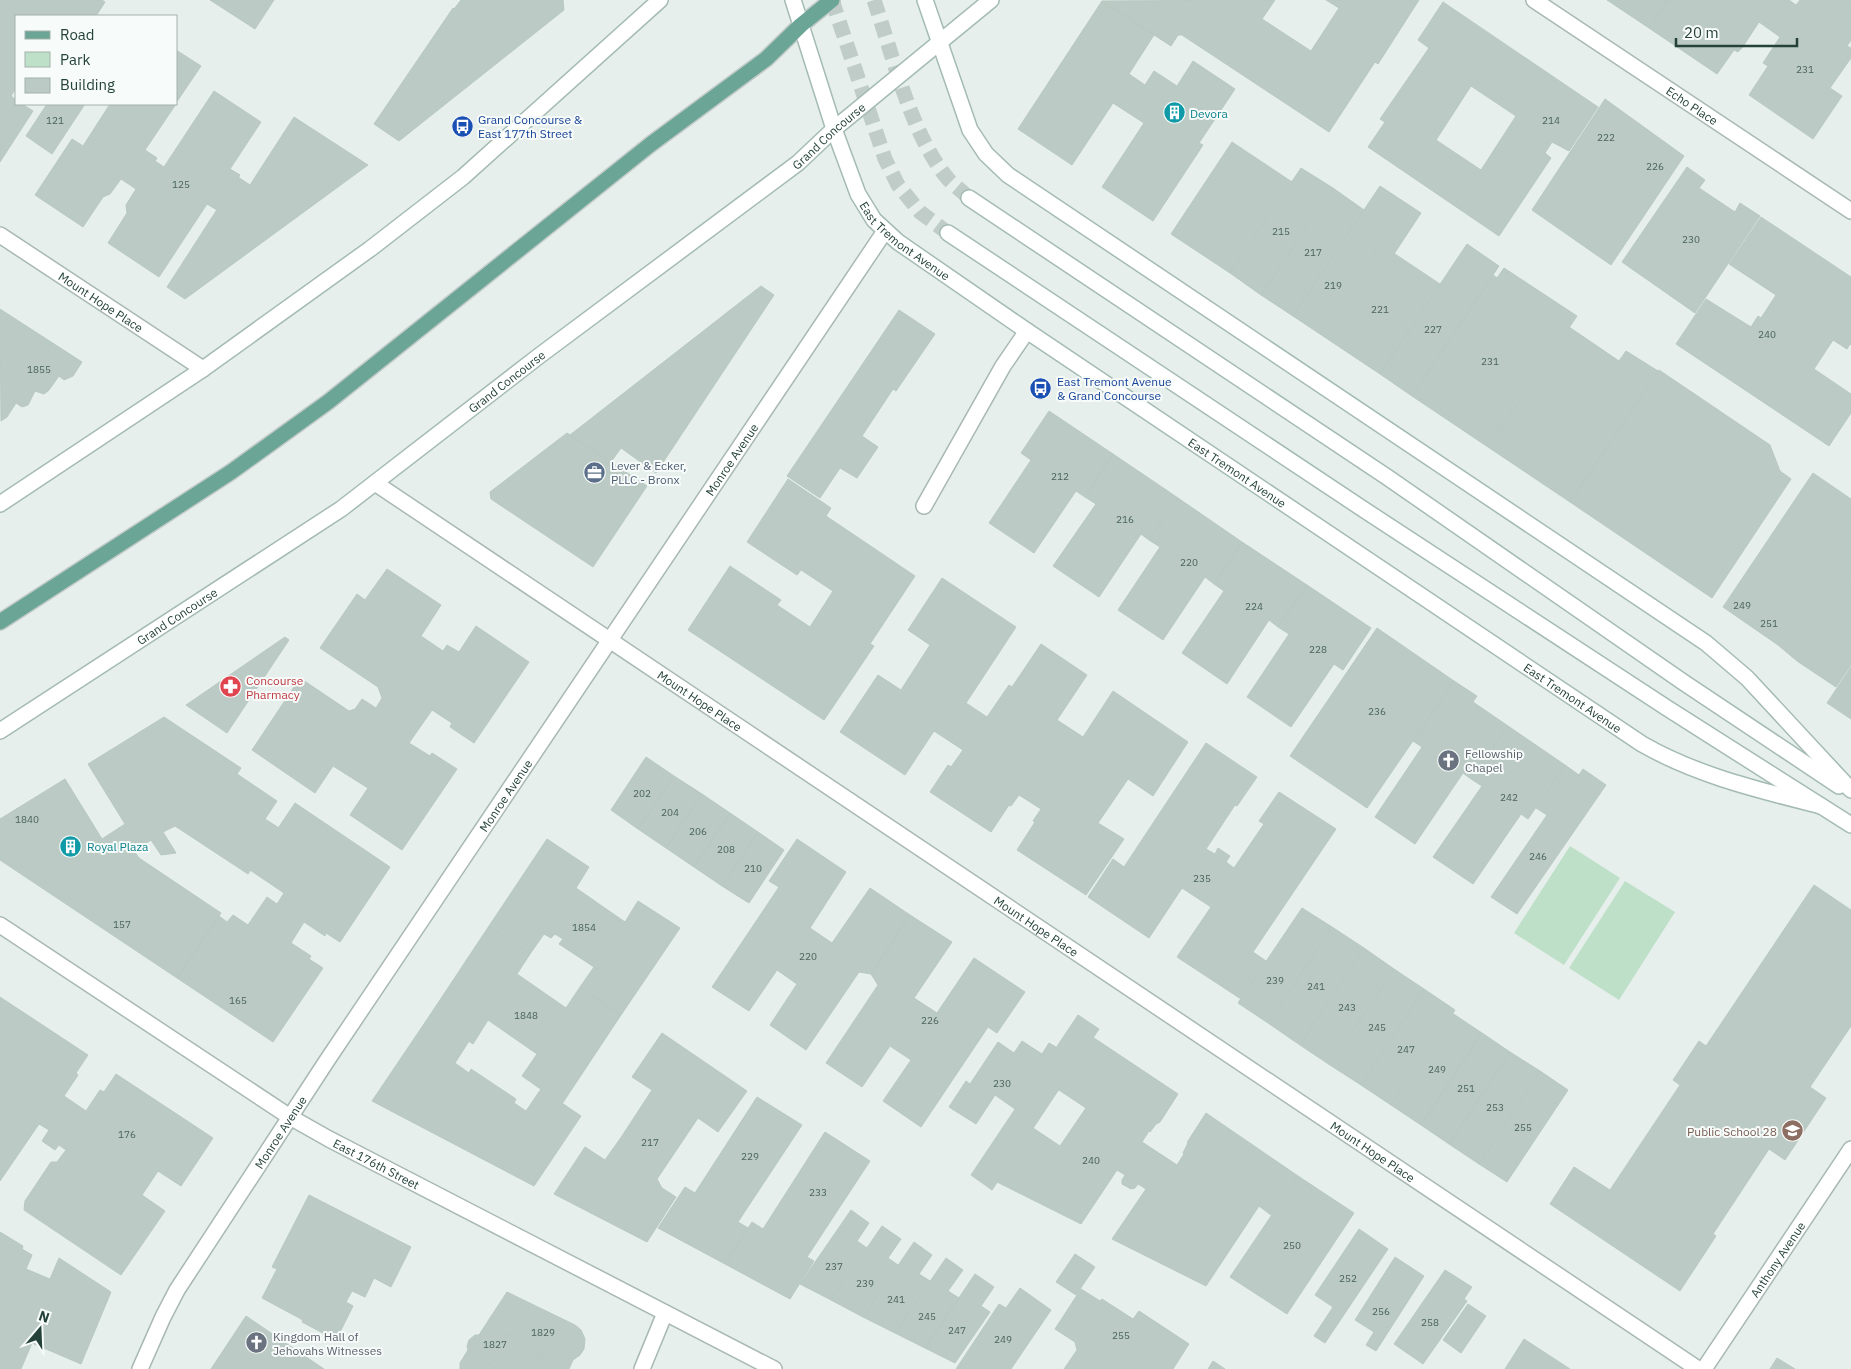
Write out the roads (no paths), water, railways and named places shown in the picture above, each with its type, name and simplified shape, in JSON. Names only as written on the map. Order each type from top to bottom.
[{"type":"main road","points":[[0,622],[231,472],[328,402],[651,144],[766,58],[801,25],[832,0]]},
{"type":"street","points":[[0,504],[203,369],[370,249],[463,177],[660,0]]},
{"type":"street","name":"East Tremont Avenue","points":[[793,0],[834,129],[858,194],[874,220],[885,231],[915,254],[1027,331],[1642,744],[1692,769],[1750,788],[1821,806]]},
{"type":"street","points":[[925,0],[970,130],[986,154],[1008,176],[1706,643],[1747,678],[1851,792]]},
{"type":"street","name":"Grand Concourse","points":[[0,731],[308,531],[375,483],[539,356],[798,164],[834,129],[991,0]]},
{"type":"street","name":"Echo Place","points":[[1534,0],[1851,211]]},
{"type":"street","points":[[969,198],[1387,477],[1683,682],[1851,792]]},
{"type":"street","name":"Monroe Avenue","points":[[140,1369],[177,1290],[290,1117],[885,231]]},
{"type":"street","name":"East Tremont Avenue","points":[[948,233],[1358,506],[1851,825]]},
{"type":"street","name":"Mount Hope Place","points":[[0,235],[203,369]]},
{"type":"street","points":[[924,506],[1003,366],[1027,331]]},
{"type":"street","name":"Mount Hope Place","points":[[375,483],[1698,1369]]},
{"type":"street","name":"East 176th Street","points":[[0,925],[290,1117],[329,1139],[774,1369]]},
{"type":"street","name":"Anthony Avenue","points":[[1704,1369],[1851,1148]]},
{"type":"street","points":[[642,1369],[665,1313]]},
{"type":"tunnel","points":[[832,0],[885,159],[898,185],[920,212],[948,233]]},
{"type":"tunnel","points":[[874,0],[904,94],[924,142],[949,180],[969,198]]},
{"type":"place","name":"Devora","points":[[1174,113]]},
{"type":"place","name":"Grand Concourse & East 177th Street","points":[[462,126]]},
{"type":"place","name":"East Tremont Avenue & Grand Concourse","points":[[1041,388]]},
{"type":"place","name":"Lever & Ecker, PLLC - Bronx","points":[[595,472]]},
{"type":"place","name":"Concourse Pharmacy","points":[[230,687]]},
{"type":"place","name":"Fellowship Chapel","points":[[1449,760]]},
{"type":"place","name":"Royal Plaza","points":[[71,846]]},
{"type":"place","name":"Public School 28","points":[[1793,1131]]},
{"type":"place","name":"Kingdom Hall of Jehovahs Witnesses","points":[[257,1343]]}]
